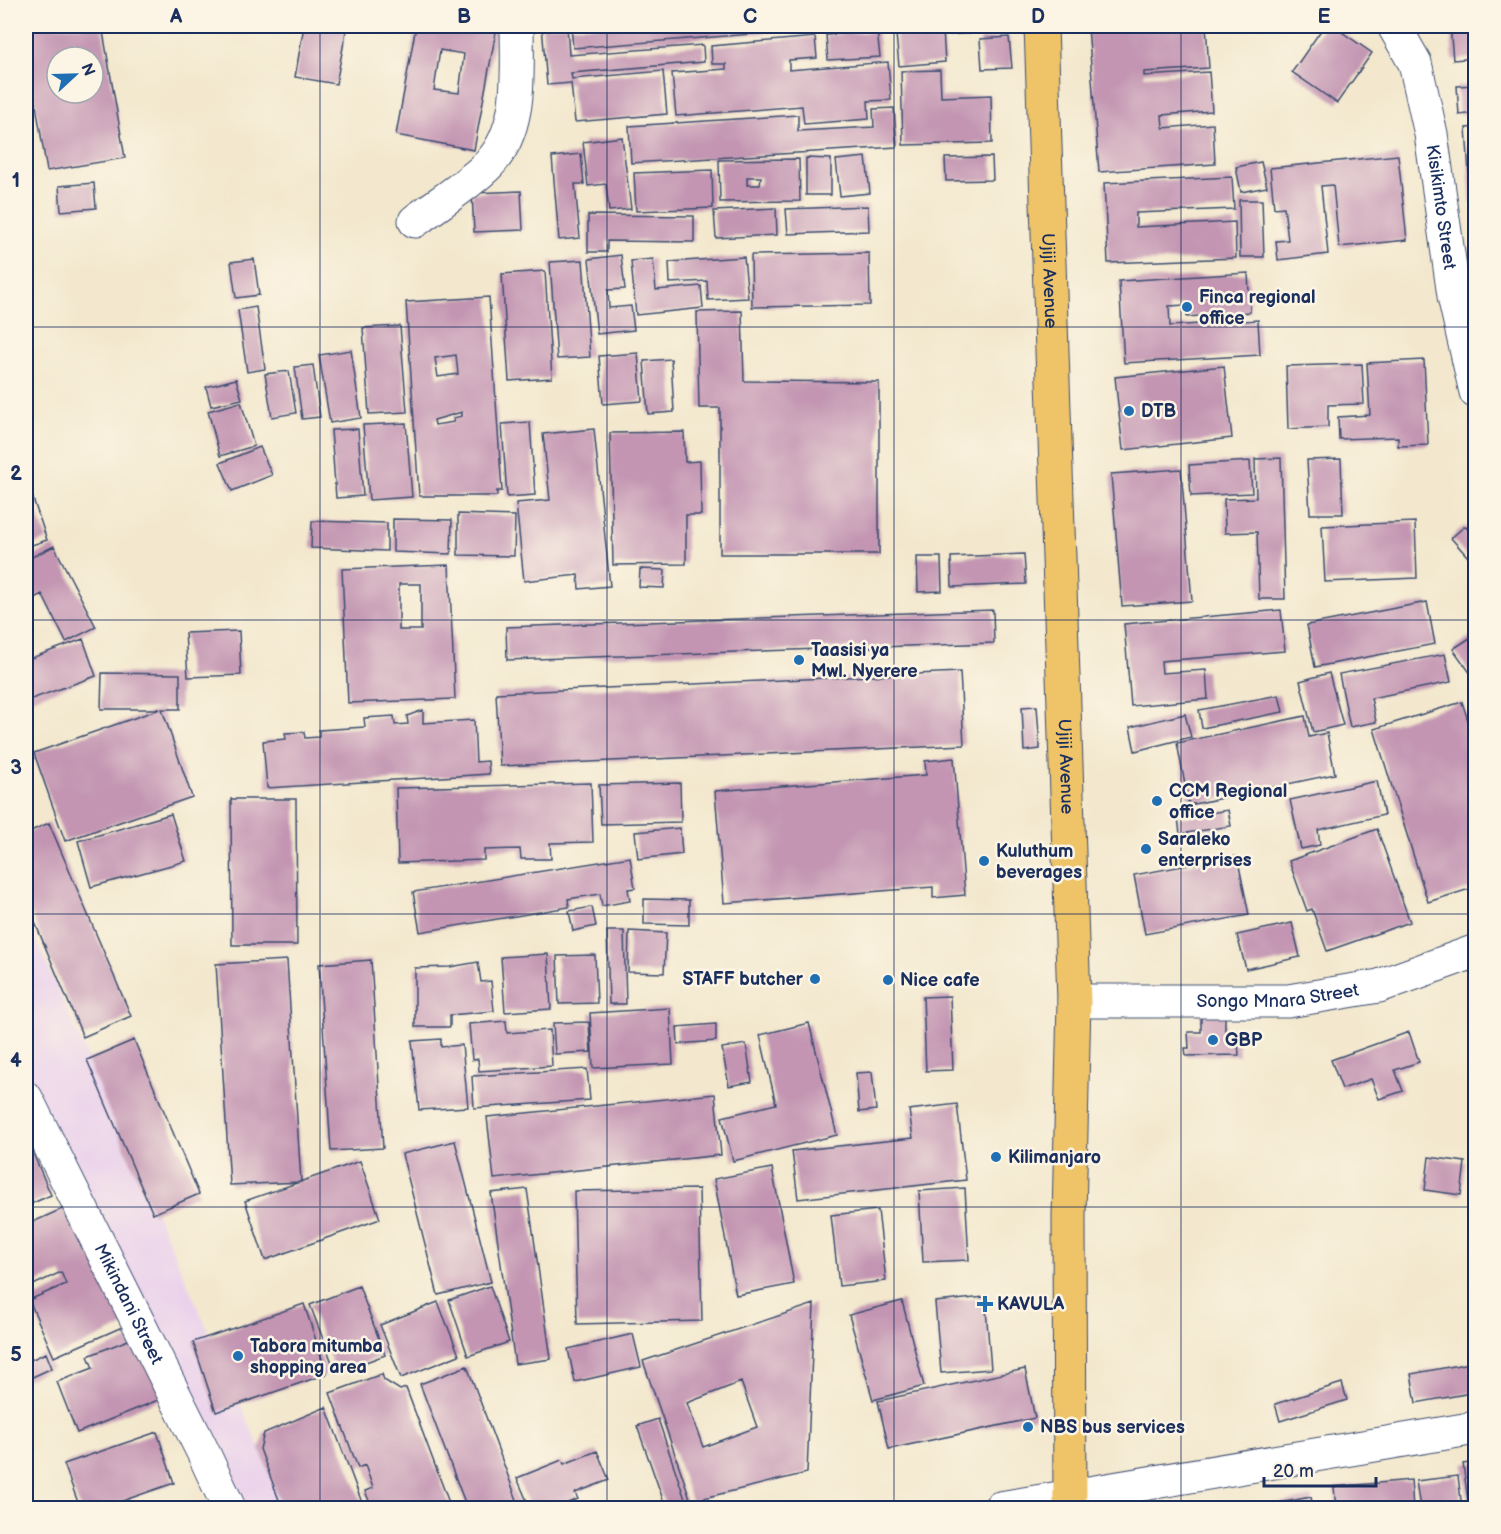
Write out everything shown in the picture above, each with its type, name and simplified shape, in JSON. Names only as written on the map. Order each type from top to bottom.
[{"type":"main road","name":"Ujiji Avenue","points":[[1041,26],[1074,1001],[1069,1216],[1070,1503]]},
{"type":"street","points":[[415,221],[490,164],[508,135],[517,92],[517,26]]},
{"type":"street","name":"Kisikimto Street","points":[[1394,26],[1415,63],[1431,134],[1454,296],[1476,392]]},
{"type":"street","name":"Songo Mnara Street","points":[[1074,1001],[1288,1001],[1380,986],[1476,951]]},
{"type":"street","name":"Mikindani Street","points":[[26,1098],[198,1441],[229,1509]]},
{"type":"street","points":[[1000,1509],[1070,1503],[1476,1428]]},
{"type":"shaded area","points":[[26,917],[286,1508],[218,1508],[26,1072]]},
{"type":"building","points":[[26,26],[102,26],[125,158],[47,171],[26,46]]},
{"type":"building","points":[[304,26],[347,26],[336,84],[295,77]]},
{"type":"building","points":[[416,26],[497,26],[474,150],[396,135]],"holes":[[[440,50],[464,54],[459,93],[434,90]]]},
{"type":"building","points":[[542,26],[567,26],[569,55],[703,45],[704,62],[571,73],[572,79],[663,71],[667,114],[575,122],[571,83],[547,85]]},
{"type":"building","points":[[571,26],[840,26],[840,27],[573,48]]},
{"type":"building","points":[[947,26],[1019,26],[1019,30],[948,35]]},
{"type":"building","points":[[1088,26],[1206,26],[1209,68],[1144,72],[1144,76],[1209,72],[1212,111],[1162,115],[1163,128],[1213,124],[1215,164],[1099,172]]},
{"type":"building","points":[[1324,26],[1333,26],[1372,53],[1337,103],[1292,72]]},
{"type":"building","points":[[1450,26],[1476,26],[1476,58],[1453,60]]},
{"type":"building","points":[[943,30],[945,62],[899,66],[896,34]]},
{"type":"building","points":[[877,31],[880,57],[828,60],[826,35]]},
{"type":"building","points":[[815,37],[817,58],[789,60],[789,70],[888,62],[891,100],[868,101],[869,119],[804,124],[802,106],[676,116],[672,73],[726,69],[726,64],[712,64],[711,46]]},
{"type":"building","points":[[1009,37],[1012,68],[982,69],[980,39]]},
{"type":"building","points":[[940,70],[941,97],[991,95],[992,143],[903,145],[901,71]]},
{"type":"building","points":[[1476,85],[1476,113],[1459,115],[1457,86]]},
{"type":"building","points":[[894,108],[897,147],[631,163],[629,126],[798,115],[798,131],[874,127],[873,109]]},
{"type":"building","points":[[1476,127],[1476,203],[1471,203],[1466,128]]},
{"type":"building","points":[[622,137],[631,209],[609,211],[606,184],[588,186],[583,142]]},
{"type":"building","points":[[581,154],[584,184],[575,184],[580,238],[559,240],[552,157]]},
{"type":"building","points":[[1398,155],[1407,240],[1339,247],[1333,185],[1321,186],[1328,254],[1278,260],[1276,241],[1288,240],[1284,207],[1274,208],[1270,168]]},
{"type":"building","points":[[866,157],[870,193],[840,196],[836,160]]},
{"type":"building","points":[[992,157],[993,180],[946,181],[945,158]]},
{"type":"building","points":[[806,158],[831,159],[831,195],[806,195]]},
{"type":"building","points":[[799,159],[800,201],[720,202],[719,160]],"holes":[[[747,177],[761,177],[760,185],[747,185]]]},
{"type":"building","points":[[1261,162],[1267,187],[1241,192],[1236,167]]},
{"type":"building","points":[[712,170],[713,208],[636,211],[634,173]]},
{"type":"building","points":[[1232,177],[1234,209],[1136,213],[1136,227],[1235,222],[1236,258],[1108,263],[1104,183]]},
{"type":"building","points":[[94,183],[96,208],[61,211],[59,186]]},
{"type":"building","points":[[521,191],[523,230],[474,232],[472,193]]},
{"type":"building","points":[[1239,200],[1262,200],[1264,257],[1240,257]]},
{"type":"building","points":[[868,206],[869,231],[788,234],[786,209]]},
{"type":"building","points":[[776,208],[777,235],[716,238],[714,211]]},
{"type":"building","points":[[588,215],[694,216],[694,242],[607,241],[607,252],[588,252]]},
{"type":"building","points":[[1476,249],[1476,289],[1474,289],[1469,250]]},
{"type":"building","points":[[869,253],[870,305],[752,307],[751,255]]},
{"type":"building","points":[[621,255],[625,289],[608,290],[609,308],[631,306],[634,330],[597,334],[589,259]]},
{"type":"building","points":[[744,257],[748,298],[708,300],[707,281],[670,283],[669,262]]},
{"type":"building","points":[[254,259],[259,295],[236,298],[231,262]]},
{"type":"building","points":[[653,259],[656,290],[701,286],[703,308],[636,315],[631,261]]},
{"type":"building","points":[[583,260],[590,357],[557,359],[550,262]]},
{"type":"building","points":[[545,271],[552,378],[509,381],[502,274]]},
{"type":"building","points":[[1248,273],[1250,312],[1187,317],[1186,305],[1169,306],[1170,326],[1258,320],[1260,355],[1124,363],[1119,281]]},
{"type":"building","points":[[489,297],[502,491],[497,491],[497,496],[419,496],[406,302]],"holes":[[[456,355],[458,374],[438,377],[435,358]],[[462,412],[462,416],[453,418],[454,422],[435,425],[434,420]]]},
{"type":"building","points":[[256,307],[265,369],[247,372],[238,310]]},
{"type":"building","points":[[742,311],[744,381],[879,382],[879,554],[720,554],[720,408],[699,408],[697,312]]},
{"type":"building","points":[[400,326],[407,412],[369,414],[363,328]]},
{"type":"building","points":[[351,350],[361,418],[330,423],[319,355]]},
{"type":"building","points":[[638,353],[642,401],[603,404],[599,356]]},
{"type":"building","points":[[671,359],[674,412],[648,414],[644,361]]},
{"type":"building","points":[[1424,360],[1428,445],[1398,446],[1398,437],[1339,439],[1338,417],[1370,415],[1367,363]]},
{"type":"building","points":[[1362,364],[1364,404],[1328,405],[1328,427],[1288,429],[1286,366]]},
{"type":"building","points":[[313,365],[320,417],[302,419],[295,367]]},
{"type":"building","points":[[1224,366],[1232,438],[1123,450],[1115,377]]},
{"type":"building","points":[[289,371],[296,413],[272,417],[265,374]]},
{"type":"building","points":[[236,379],[242,399],[211,406],[206,387]]},
{"type":"building","points":[[241,402],[254,446],[220,456],[208,411]]},
{"type":"building","points":[[530,422],[535,495],[507,497],[502,424]]},
{"type":"building","points":[[406,423],[412,497],[369,500],[363,425]]},
{"type":"building","points":[[358,429],[363,496],[336,498],[331,430]]},
{"type":"building","points":[[594,429],[610,586],[579,589],[578,575],[524,581],[516,503],[550,500],[543,434]]},
{"type":"building","points":[[684,432],[685,462],[700,461],[701,515],[686,515],[686,564],[613,565],[610,433]]},
{"type":"building","points":[[260,447],[272,475],[232,491],[220,463]]},
{"type":"building","points":[[1281,458],[1285,599],[1259,599],[1257,532],[1225,533],[1224,499],[1256,498],[1255,459]]},
{"type":"building","points":[[1341,459],[1343,514],[1310,514],[1307,460]]},
{"type":"building","points":[[1250,461],[1252,493],[1191,496],[1189,465]]},
{"type":"building","points":[[1181,469],[1192,601],[1122,606],[1111,474]]},
{"type":"building","points":[[26,478],[47,540],[26,547]]},
{"type":"building","points":[[458,514],[515,516],[514,556],[458,555]]},
{"type":"building","points":[[393,519],[452,520],[451,554],[393,552]]},
{"type":"building","points":[[312,521],[387,523],[387,551],[311,548]]},
{"type":"building","points":[[1415,522],[1417,578],[1325,582],[1322,526]]},
{"type":"building","points":[[1465,526],[1476,539],[1476,566],[1451,538]]},
{"type":"building","points":[[54,546],[96,627],[66,642],[42,594],[26,602],[26,560]]},
{"type":"building","points":[[1024,554],[1026,584],[952,587],[951,557]]},
{"type":"building","points":[[917,557],[941,557],[942,591],[918,592]]},
{"type":"building","points":[[449,565],[455,699],[348,703],[342,569]],"holes":[[[399,584],[421,584],[421,630],[399,630]]]},
{"type":"building","points":[[640,569],[665,570],[664,588],[639,587]]},
{"type":"building","points":[[1427,602],[1435,644],[1315,667],[1307,625]]},
{"type":"building","points":[[993,610],[994,643],[507,660],[506,627]]},
{"type":"building","points":[[1281,610],[1285,651],[1161,661],[1162,673],[1206,670],[1208,699],[1131,706],[1124,624]]},
{"type":"building","points":[[239,631],[241,675],[188,677],[185,633]]},
{"type":"building","points":[[1476,634],[1476,681],[1453,649]]},
{"type":"building","points":[[83,639],[96,676],[26,701],[26,660]]},
{"type":"building","points":[[1445,654],[1451,682],[1371,698],[1376,722],[1350,727],[1339,674]]},
{"type":"building","points":[[960,672],[964,745],[500,766],[496,693]]},
{"type":"building","points":[[102,673],[180,674],[180,709],[162,709],[192,797],[65,841],[34,753],[160,709],[101,709]]},
{"type":"building","points":[[1329,673],[1343,725],[1313,732],[1300,681]]},
{"type":"building","points":[[1279,695],[1283,712],[1202,728],[1199,710]]},
{"type":"building","points":[[1462,702],[1476,745],[1476,887],[1428,902],[1374,729]]},
{"type":"building","points":[[1037,706],[1040,749],[1024,751],[1022,707]]},
{"type":"building","points":[[423,710],[423,723],[474,720],[476,762],[488,761],[489,774],[267,788],[263,741],[286,739],[285,733],[304,732],[305,738],[319,737],[319,730],[365,727],[364,718],[394,716],[395,725],[408,724],[407,716]]},
{"type":"building","points":[[1185,714],[1191,737],[1135,751],[1130,727]]},
{"type":"building","points":[[1305,716],[1309,737],[1327,733],[1335,774],[1189,805],[1177,743]]},
{"type":"building","points":[[954,758],[965,895],[933,898],[933,887],[724,903],[715,791],[926,775],[925,761]]},
{"type":"building","points":[[1377,781],[1384,815],[1318,830],[1320,845],[1301,849],[1290,800]]},
{"type":"building","points":[[591,783],[593,842],[550,843],[551,859],[521,859],[520,849],[484,850],[484,860],[398,863],[396,788]]},
{"type":"building","points":[[680,783],[681,822],[601,824],[599,785]]},
{"type":"building","points":[[231,799],[296,799],[297,945],[232,945]]},
{"type":"building","points":[[1228,810],[1231,826],[1180,834],[1178,818]]},
{"type":"building","points":[[171,814],[186,861],[91,887],[78,841]]},
{"type":"building","points":[[49,823],[131,1016],[83,1037],[26,901],[26,833]]},
{"type":"building","points":[[680,828],[682,854],[638,859],[635,832]]},
{"type":"building","points":[[1377,829],[1410,922],[1327,951],[1312,909],[1307,911],[1289,861]]},
{"type":"building","points":[[1237,856],[1249,915],[1145,934],[1134,875]]},
{"type":"building","points":[[630,857],[635,888],[628,889],[630,901],[602,906],[600,894],[568,899],[569,907],[420,932],[413,892]]},
{"type":"building","points":[[644,899],[689,900],[689,925],[644,924]]},
{"type":"building","points":[[592,907],[596,926],[573,931],[569,911]]},
{"type":"building","points":[[1292,923],[1300,957],[1246,969],[1237,935]]},
{"type":"building","points":[[607,931],[624,931],[626,1004],[609,1004]]},
{"type":"building","points":[[629,931],[666,933],[664,973],[628,972]]},
{"type":"building","points":[[548,954],[551,1009],[505,1012],[501,957]]},
{"type":"building","points":[[595,955],[597,1003],[559,1004],[557,956]]},
{"type":"building","points":[[287,960],[301,1182],[230,1185],[216,964]]},
{"type":"building","points":[[371,960],[383,1148],[331,1151],[319,964]]},
{"type":"building","points":[[478,962],[481,982],[491,981],[494,1011],[450,1015],[450,1027],[415,1027],[415,968],[450,967]]},
{"type":"building","points":[[950,996],[953,1070],[926,1071],[923,997]]},
{"type":"building","points":[[670,1008],[673,1064],[593,1068],[590,1013]]},
{"type":"building","name":"GBP","points":[[1225,1013],[1225,1031],[1237,1031],[1239,1055],[1186,1056],[1185,1048],[1189,1048],[1188,1032],[1201,1032],[1201,1015]]},
{"type":"building","points":[[506,1021],[507,1033],[550,1030],[552,1066],[479,1071],[478,1059],[472,1060],[469,1024]]},
{"type":"building","points":[[589,1022],[591,1052],[555,1054],[553,1023]]},
{"type":"building","points":[[809,1023],[837,1135],[733,1161],[722,1117],[776,1104],[760,1035]]},
{"type":"building","points":[[716,1024],[716,1041],[678,1044],[677,1027]]},
{"type":"building","points":[[1409,1032],[1419,1062],[1395,1070],[1403,1091],[1379,1099],[1371,1079],[1342,1089],[1331,1060]]},
{"type":"building","points":[[441,1039],[441,1047],[462,1045],[468,1107],[419,1110],[412,1041]]},
{"type":"building","points":[[134,1040],[199,1194],[153,1214],[87,1060]]},
{"type":"building","points":[[746,1044],[752,1082],[729,1086],[722,1048]]},
{"type":"building","points":[[587,1069],[590,1100],[474,1108],[472,1076]]},
{"type":"building","points":[[872,1072],[876,1110],[859,1112],[856,1073]]},
{"type":"building","points":[[715,1094],[721,1155],[494,1179],[487,1117]]},
{"type":"building","points":[[957,1104],[966,1180],[798,1199],[792,1151],[913,1138],[909,1110]]},
{"type":"building","points":[[26,1137],[51,1195],[26,1206]]},
{"type":"building","points":[[455,1141],[491,1282],[438,1295],[402,1154]]},
{"type":"building","points":[[1429,1157],[1465,1162],[1461,1195],[1425,1190]]},
{"type":"building","points":[[360,1161],[380,1219],[265,1260],[245,1201]]},
{"type":"building","points":[[772,1168],[794,1284],[736,1295],[714,1179]]},
{"type":"building","points":[[965,1188],[969,1260],[923,1262],[919,1191]]},
{"type":"building","points":[[527,1189],[551,1359],[515,1364],[491,1193]]},
{"type":"building","points":[[699,1189],[702,1321],[577,1324],[574,1191]]},
{"type":"building","points":[[80,1201],[129,1324],[54,1357],[29,1300],[66,1284],[61,1272],[29,1287],[26,1278],[26,1225]]},
{"type":"building","points":[[878,1210],[886,1281],[839,1286],[831,1215]]},
{"type":"building","points":[[359,1286],[385,1355],[336,1373],[310,1305]]},
{"type":"building","points":[[490,1286],[509,1342],[468,1356],[449,1300]]},
{"type":"building","points":[[985,1297],[991,1369],[941,1373],[935,1302]]},
{"type":"building","points":[[902,1301],[924,1386],[873,1400],[849,1315]]},
{"type":"building","points":[[438,1302],[459,1355],[401,1378],[380,1325]]},
{"type":"building","points":[[304,1304],[327,1374],[216,1412],[193,1342]]},
{"type":"building","points":[[814,1304],[807,1473],[691,1501],[643,1361]],"holes":[[[741,1382],[757,1427],[703,1447],[687,1403]]]},
{"type":"building","points":[[633,1334],[641,1367],[575,1382],[568,1349]]},
{"type":"building","points":[[138,1336],[163,1398],[77,1433],[57,1382],[93,1368],[88,1356]]},
{"type":"building","points":[[46,1353],[52,1368],[26,1380],[26,1362]]},
{"type":"building","points":[[1476,1362],[1476,1392],[1416,1403],[1411,1374]]},
{"type":"building","points":[[467,1366],[520,1508],[467,1508],[420,1384]]},
{"type":"building","points":[[1025,1369],[1035,1418],[889,1449],[878,1401]]},
{"type":"building","points":[[382,1374],[384,1380],[400,1390],[406,1388],[451,1508],[372,1508],[365,1491],[373,1488],[365,1465],[358,1468],[330,1393]]},
{"type":"building","points":[[1342,1383],[1347,1400],[1280,1421],[1275,1404]]},
{"type":"building","points":[[326,1407],[364,1508],[282,1508],[260,1449],[264,1433]]},
{"type":"building","points":[[658,1419],[688,1508],[666,1508],[637,1426]]},
{"type":"building","points":[[157,1432],[174,1483],[102,1508],[80,1508],[64,1464]]},
{"type":"building","points":[[597,1451],[609,1480],[575,1493],[578,1499],[555,1508],[530,1508],[517,1478],[562,1460],[564,1464]]},
{"type":"building","points":[[1476,1462],[1476,1508],[1469,1508],[1463,1464]]},
{"type":"building","points":[[1458,1476],[1462,1508],[1420,1508],[1416,1481]]},
{"type":"building","points":[[1411,1480],[1413,1508],[1336,1508],[1334,1487]]},
{"type":"building","points":[[1311,1497],[1313,1508],[1258,1508],[1258,1507]]},
{"type":"place","name":"Finca regional office","points":[[1187,307]]},
{"type":"place","name":"DTB","points":[[1129,411]]},
{"type":"place","name":"Taasisi ya Mwl. Nyerere","points":[[799,660]]},
{"type":"place","name":"CCM Regional office","points":[[1157,801]]},
{"type":"place","name":"Saraleko enterprises","points":[[1146,849]]},
{"type":"place","name":"Kuluthum beverages","points":[[984,861]]},
{"type":"place","name":"STAFF butcher","points":[[815,979]]},
{"type":"place","name":"Nice cafe","points":[[888,980]]},
{"type":"place","name":"GBP","points":[[1213,1040]]},
{"type":"place","name":"Kilimanjaro","points":[[996,1157]]},
{"type":"place","name":"KAVULA","points":[[985,1304]]},
{"type":"place","name":"Tabora mitumba shopping area","points":[[238,1356]]},
{"type":"place","name":"NBS bus services","points":[[1028,1427]]}]
